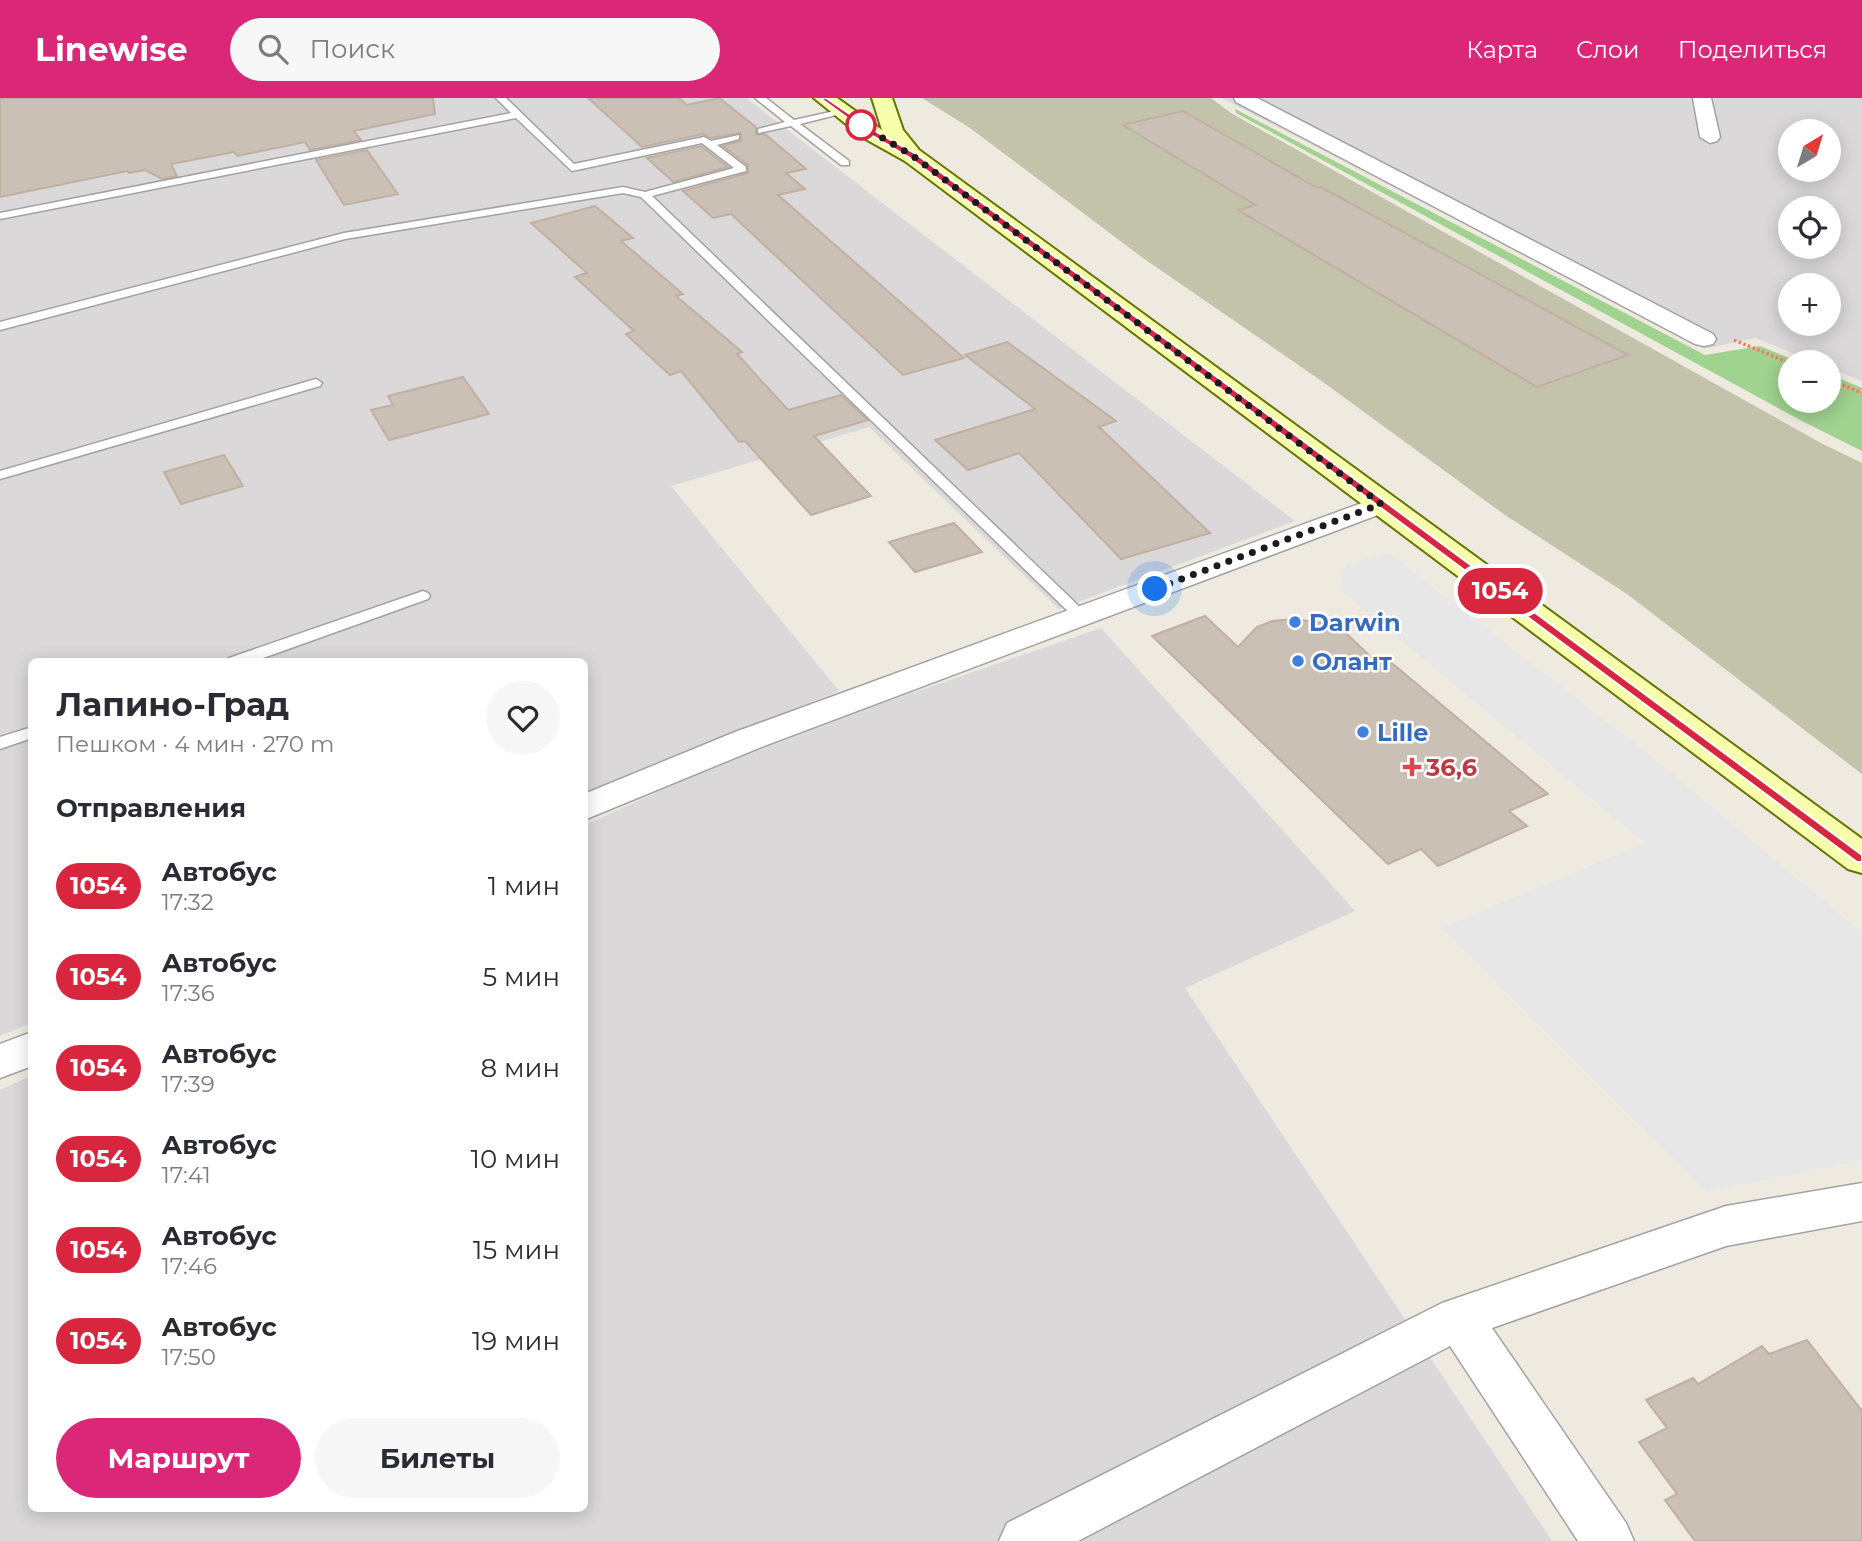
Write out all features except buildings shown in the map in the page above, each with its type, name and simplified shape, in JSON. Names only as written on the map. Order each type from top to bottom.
[{"type":"main road","points":[[824,98],[913,156],[1862,859]]},
{"type":"main road","points":[[882,98],[893,131],[913,156]]},
{"type":"street","points":[[1243,98],[1704,339]]},
{"type":"street","points":[[1702,98],[1710,137]]},
{"type":"street","points":[[588,806],[747,740],[1381,504]]},
{"type":"street","points":[[0,1062],[28,1050]]},
{"type":"street","points":[[1025,1541],[1458,1318],[1726,1226],[1862,1202]]},
{"type":"street","points":[[1458,1318],[1608,1541]]},
{"type":"lane","points":[[0,326],[344,236],[623,190],[645,195],[743,169],[704,140],[572,168],[501,98]]},
{"type":"lane","points":[[763,100],[777,98]]},
{"type":"lane","points":[[763,100],[845,163]]},
{"type":"lane","points":[[761,131],[841,111]]},
{"type":"lane","points":[[0,216],[518,115]]},
{"type":"lane","points":[[709,144],[736,136]]},
{"type":"lane","points":[[645,195],[1081,616]]},
{"type":"lane","points":[[0,475],[316,383]]},
{"type":"lane","points":[[246,658],[423,596]]},
{"type":"lane","points":[[0,743],[28,733]]},
{"type":"path","points":[[1704,339],[1721,335],[1778,358]]},
{"type":"path","points":[[1841,384],[1862,393]]},
{"type":"shaded area","points":[[0,98],[746,98],[1295,521],[1059,609],[869,427],[671,486],[839,691],[588,791],[588,658],[28,658],[28,1024],[0,1036]]},
{"type":"shaded area","points":[[922,98],[1211,98],[1231,113],[1821,443],[1862,463],[1862,774],[1627,594],[1505,515],[1323,382],[1143,258],[970,128]]},
{"type":"shaded area","points":[[1222,98],[1862,98],[1862,381],[1841,373],[1841,350],[1785,350],[1755,338],[1704,349]]},
{"type":"shaded area","points":[[1389,553],[1656,760],[1862,933],[1862,1161],[1707,1192],[1441,928],[1645,843],[1339,589],[1346,564]]},
{"type":"shaded area","points":[[1101,628],[1355,911],[1185,988],[1552,1541],[0,1541],[0,1090],[28,1077],[28,1512],[588,1512],[588,824],[697,774],[886,702]]},
{"type":"green space","points":[[1235,109],[1705,355],[1760,346],[1778,353],[1778,408],[1236,113]]},
{"type":"green space","points":[[1841,379],[1862,388],[1862,451],[1787,413],[1841,413]]},
{"type":"bus line","name":"1054","points":[[824,98],[870,132],[913,156],[1862,859]]},
{"type":"place","name":"Darwin","points":[[1295,622]]},
{"type":"place","name":"Олант","points":[[1298,661]]},
{"type":"place","name":"Lille","points":[[1363,732]]},
{"type":"place","name":"36,6","points":[[1412,767]]},
{"type":"route","points":[[861,125],[913,156],[1381,504],[1155,589]]}]
